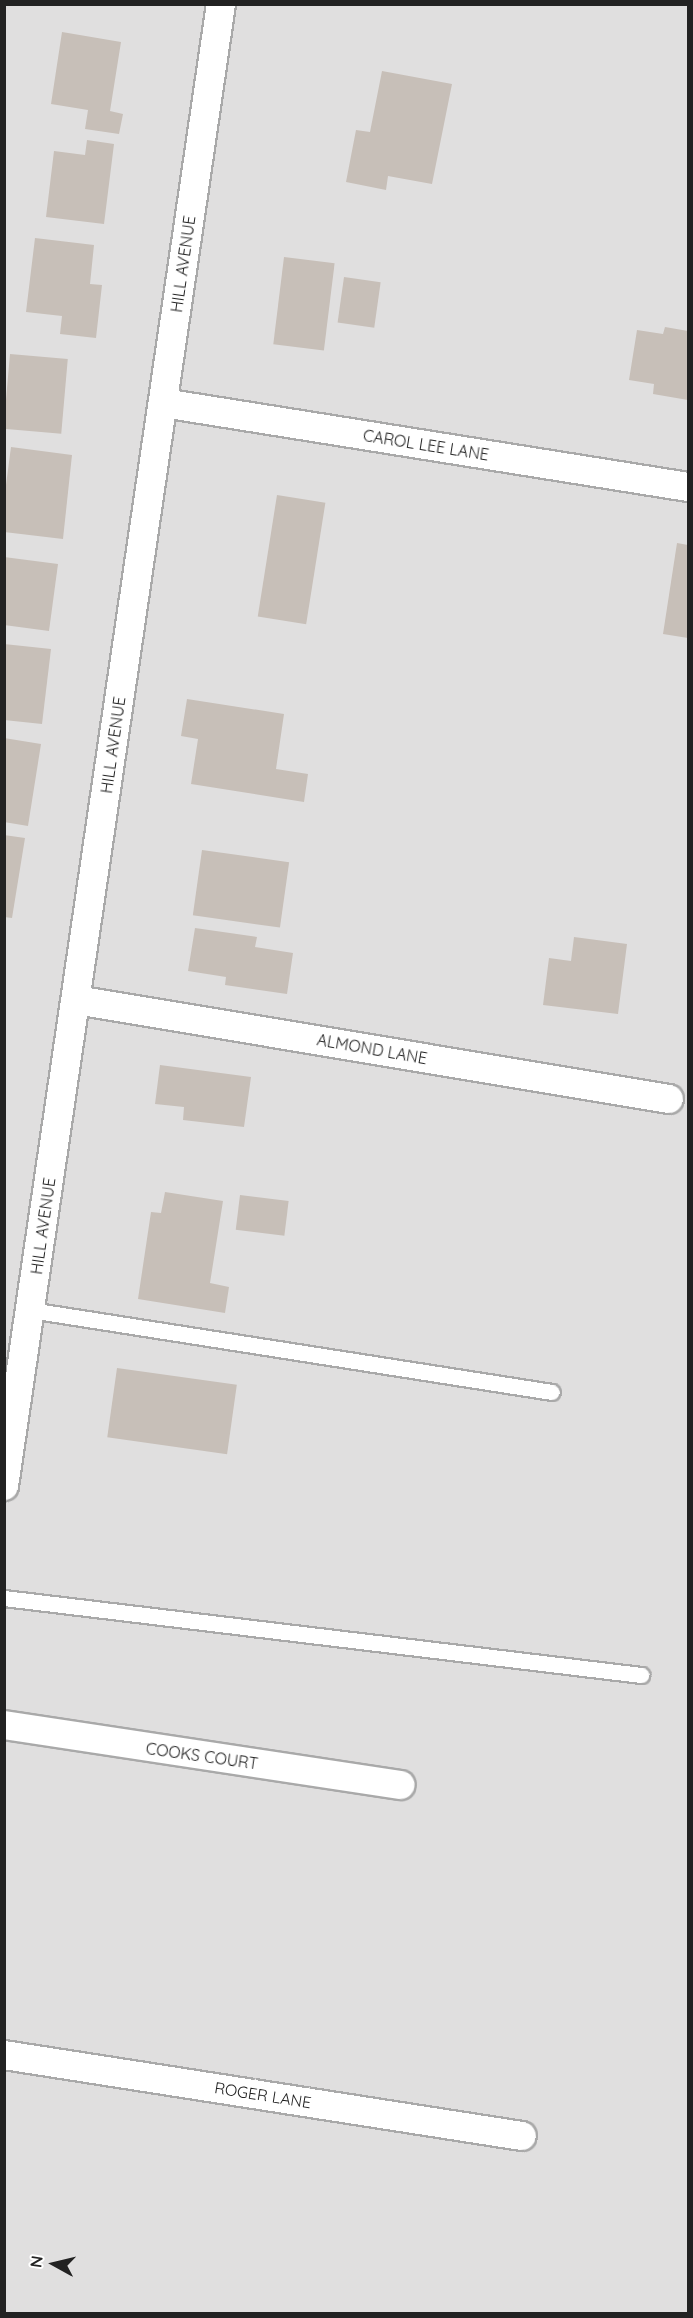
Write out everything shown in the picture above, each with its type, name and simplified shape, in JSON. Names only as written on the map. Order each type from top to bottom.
[{"type":"street","name":"HILL AVENUE","points":[[4,1486],[21,1326],[76,1000],[221,4]]},
{"type":"street","name":"CAROL LEE LANE","points":[[163,403],[688,487]]},
{"type":"street","name":"ALMOND LANE","points":[[76,1000],[669,1099]]},
{"type":"street","name":"COOKS COURT","points":[[4,1725],[400,1785]]},
{"type":"street","name":"ROGER LANE","points":[[4,2055],[522,2136]]},
{"type":"lane","points":[[21,1326],[552,1392]]},
{"type":"lane","points":[[4,1598],[641,1675]]},
{"type":"shaded area","points":[[5,5],[688,5],[688,2313],[5,2313]]},
{"type":"building","points":[[62,32],[121,42],[110,111],[123,114],[119,134],[85,129],[88,110],[51,104]]},
{"type":"building","points":[[382,71],[452,84],[432,184],[388,176],[386,190],[346,182],[356,130],[370,132]]},
{"type":"building","points":[[87,140],[114,144],[104,224],[46,217],[54,151],[85,155]]},
{"type":"building","points":[[35,238],[94,245],[90,284],[102,285],[96,338],[60,334],[62,316],[26,312]]},
{"type":"building","points":[[284,257],[335,263],[324,351],[273,344]]},
{"type":"building","points":[[344,277],[381,282],[374,328],[338,323]]},
{"type":"building","points":[[665,327],[688,331],[688,400],[653,394],[654,384],[629,380],[637,330],[663,334]]},
{"type":"building","points":[[10,354],[68,359],[61,434],[4,429]]},
{"type":"building","points":[[11,447],[72,455],[63,539],[4,532],[4,500]]},
{"type":"building","points":[[277,495],[325,503],[306,624],[258,616]]},
{"type":"building","points":[[677,543],[688,545],[688,638],[663,634]]},
{"type":"building","points":[[4,557],[58,564],[49,631],[4,625]]},
{"type":"building","points":[[4,644],[51,649],[42,724],[4,720]]},
{"type":"building","points":[[187,699],[284,714],[276,769],[308,774],[304,802],[191,784],[198,739],[181,736]]},
{"type":"building","points":[[4,738],[41,744],[28,826],[4,822]]},
{"type":"building","points":[[4,835],[25,838],[12,918],[4,917]]},
{"type":"building","points":[[202,850],[289,862],[280,928],[193,915]]},
{"type":"building","points":[[195,928],[257,937],[255,947],[293,953],[287,994],[225,985],[226,977],[188,971]]},
{"type":"building","points":[[574,937],[627,944],[618,1014],[543,1005],[549,958],[571,961]]},
{"type":"building","points":[[160,1065],[251,1077],[244,1127],[183,1120],[184,1107],[155,1104]]},
{"type":"building","points":[[165,1192],[223,1201],[210,1283],[229,1287],[225,1313],[138,1299],[151,1212],[161,1213]]},
{"type":"building","points":[[240,1195],[289,1201],[284,1236],[236,1230]]},
{"type":"building","points":[[117,1368],[237,1385],[227,1454],[107,1437]]}]
